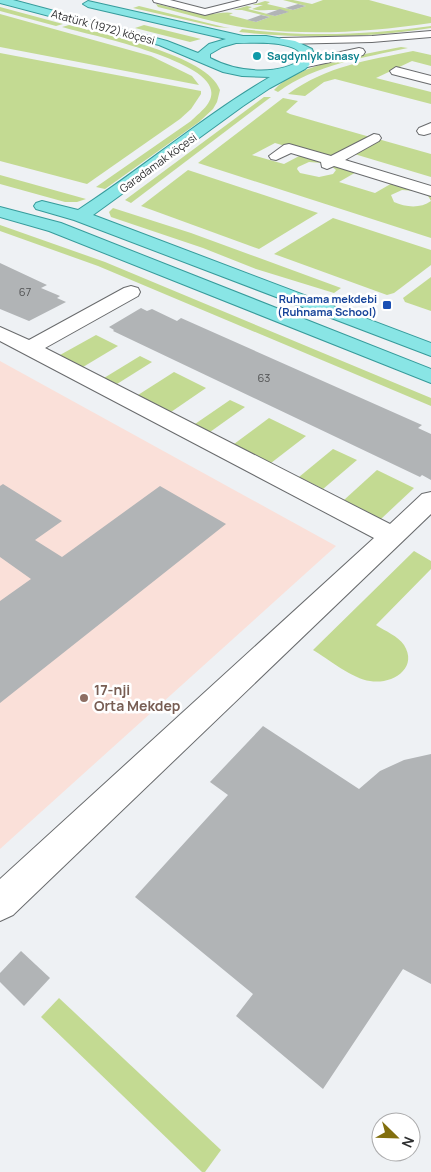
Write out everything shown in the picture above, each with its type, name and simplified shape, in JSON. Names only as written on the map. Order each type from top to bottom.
[{"type":"main road","name":"Atatürk (1972) köçesi","points":[[1,0],[181,48],[207,62]]},
{"type":"main road","name":"Atatürk (1972) köçesi","points":[[81,2],[199,30],[250,39]]},
{"type":"main road","points":[[207,62],[221,69],[265,73],[293,69],[307,63],[310,55],[307,51],[281,41],[250,39],[213,46],[203,55],[207,62],[234,95]]},
{"type":"main road","name":"Garadamak köçesi","points":[[80,216],[108,198],[234,95],[272,81],[293,69]]},
{"type":"main road","points":[[26,202],[80,216],[431,350]]},
{"type":"main road","points":[[0,212],[56,227],[431,377]]},
{"type":"street","points":[[158,0],[205,12],[252,0]]},
{"type":"street","points":[[281,41],[372,40],[431,35]]},
{"type":"street","points":[[307,63],[431,35]]},
{"type":"street","points":[[404,42],[417,48]]},
{"type":"street","points":[[396,71],[431,80]]},
{"type":"street","points":[[334,160],[374,138]]},
{"type":"street","points":[[276,156],[289,148],[386,171],[430,186]]},
{"type":"street","points":[[363,185],[386,171]]},
{"type":"street","points":[[410,198],[430,186]]},
{"type":"street","points":[[30,348],[131,292]]},
{"type":"street","points":[[0,333],[392,536]]},
{"type":"street","points":[[0,903],[431,500]]},
{"type":"shaded area","name":"17-nji Orta Mekdep","points":[[0,361],[336,546],[0,849]]},
{"type":"green space","points":[[283,0],[312,4],[323,0],[369,0],[431,17],[431,23],[385,29],[294,32],[237,26],[158,7],[156,4],[199,13],[233,13],[229,15],[256,22],[270,17],[242,10],[233,10],[247,6],[252,7],[248,9],[275,16],[288,12],[252,9],[263,5],[252,5],[265,1],[270,2],[267,4],[293,10],[306,6]]},
{"type":"green space","points":[[139,6],[230,28],[217,27],[133,8]]},
{"type":"green space","points":[[0,7],[63,24],[56,26],[0,11]]},
{"type":"green space","points":[[0,14],[151,56],[192,76],[199,85],[0,47]]},
{"type":"green space","points":[[69,25],[129,40],[176,56],[196,66],[211,78],[220,90],[213,109],[199,122],[105,189],[96,187],[191,121],[208,103],[211,90],[204,79],[190,68],[145,50],[62,27]]},
{"type":"green space","points":[[144,25],[201,39],[190,42],[135,28]]},
{"type":"green space","points":[[431,26],[431,28],[359,36],[287,36],[239,32],[242,29],[266,32],[337,34]]},
{"type":"green space","points":[[401,47],[408,48],[324,68],[293,82],[278,92],[274,90],[285,81],[315,66]]},
{"type":"green space","points":[[413,51],[431,55],[431,66],[412,61],[376,78],[431,92],[431,104],[335,79],[324,82],[305,96],[288,94],[318,76],[333,70],[364,61]]},
{"type":"green space","points":[[0,53],[201,91],[201,94],[191,109],[180,119],[87,184],[0,161]]},
{"type":"green space","points":[[264,97],[271,97],[131,203],[125,200]]},
{"type":"green space","points":[[283,98],[298,101],[286,112],[290,114],[370,137],[330,159],[275,143],[252,155],[284,164],[303,154],[323,163],[309,162],[298,167],[297,169],[300,173],[319,177],[333,174],[336,170],[330,165],[358,171],[339,182],[375,193],[394,182],[417,191],[402,190],[391,195],[394,202],[408,206],[427,204],[431,201],[431,238],[198,163]]},
{"type":"green space","points":[[378,139],[431,154],[431,177],[351,153]]},
{"type":"green space","points":[[188,170],[318,213],[259,249],[141,206]]},
{"type":"green space","points":[[0,175],[86,199],[77,202],[65,202],[0,184]]},
{"type":"green space","points":[[431,193],[431,201],[427,194]]},
{"type":"green space","points":[[113,208],[191,233],[341,288],[334,293],[256,269],[203,248],[111,217],[109,212]]},
{"type":"green space","points":[[333,218],[431,250],[431,265],[394,293],[387,295],[274,254]]},
{"type":"green space","points":[[0,225],[105,262],[431,398],[431,406],[98,266],[0,231]]},
{"type":"green space","points":[[431,277],[431,311],[405,302],[403,298]]},
{"type":"green space","points":[[96,335],[118,346],[83,367],[60,355]]},
{"type":"green space","points":[[140,356],[152,362],[117,384],[104,378]]},
{"type":"green space","points":[[174,372],[206,388],[171,412],[138,395]]},
{"type":"green space","points":[[230,400],[245,407],[210,432],[195,424]]},
{"type":"green space","points":[[269,418],[306,436],[271,463],[234,444]]},
{"type":"green space","points":[[333,449],[357,460],[323,489],[299,477]]},
{"type":"green space","points":[[377,470],[414,488],[381,519],[344,500]]},
{"type":"green space","points":[[414,551],[431,561],[431,569],[376,625],[395,636],[404,645],[408,654],[408,661],[400,674],[394,678],[378,682],[370,681],[348,673],[313,650]]},
{"type":"green space","points":[[59,998],[221,1150],[205,1172],[202,1172],[41,1017]]},
{"type":"building","points":[[298,4],[306,6],[293,10],[285,8]]},
{"type":"building","points":[[280,9],[289,12],[275,16],[266,14]]},
{"type":"building","points":[[261,15],[270,17],[256,22],[247,20]]},
{"type":"building","points":[[0,263],[47,285],[41,288],[60,296],[57,298],[66,302],[29,321],[0,309]]},
{"type":"building","points":[[141,308],[147,311],[152,309],[177,321],[181,318],[422,425],[418,428],[431,434],[431,480],[422,475],[420,477],[113,331],[109,327]]},
{"type":"building","points":[[3,484],[62,521],[35,540],[62,557],[160,486],[226,524],[0,703],[0,601],[31,579],[0,557],[0,486]]},
{"type":"building","points":[[263,726],[359,789],[380,771],[404,760],[431,754],[431,984],[403,969],[323,1089],[236,1016],[253,994],[135,897],[228,795],[210,782]]},
{"type":"building","points":[[21,951],[50,978],[24,1006],[0,982],[0,973]]},
{"type":"place","name":"Sagdynlyk binasy","points":[[257,56]]},
{"type":"place","name":"Ruhnama mekdebi (Ruhnama School)","points":[[387,305]]},
{"type":"place","name":"17-nji Orta Mekdep","points":[[84,698]]}]
